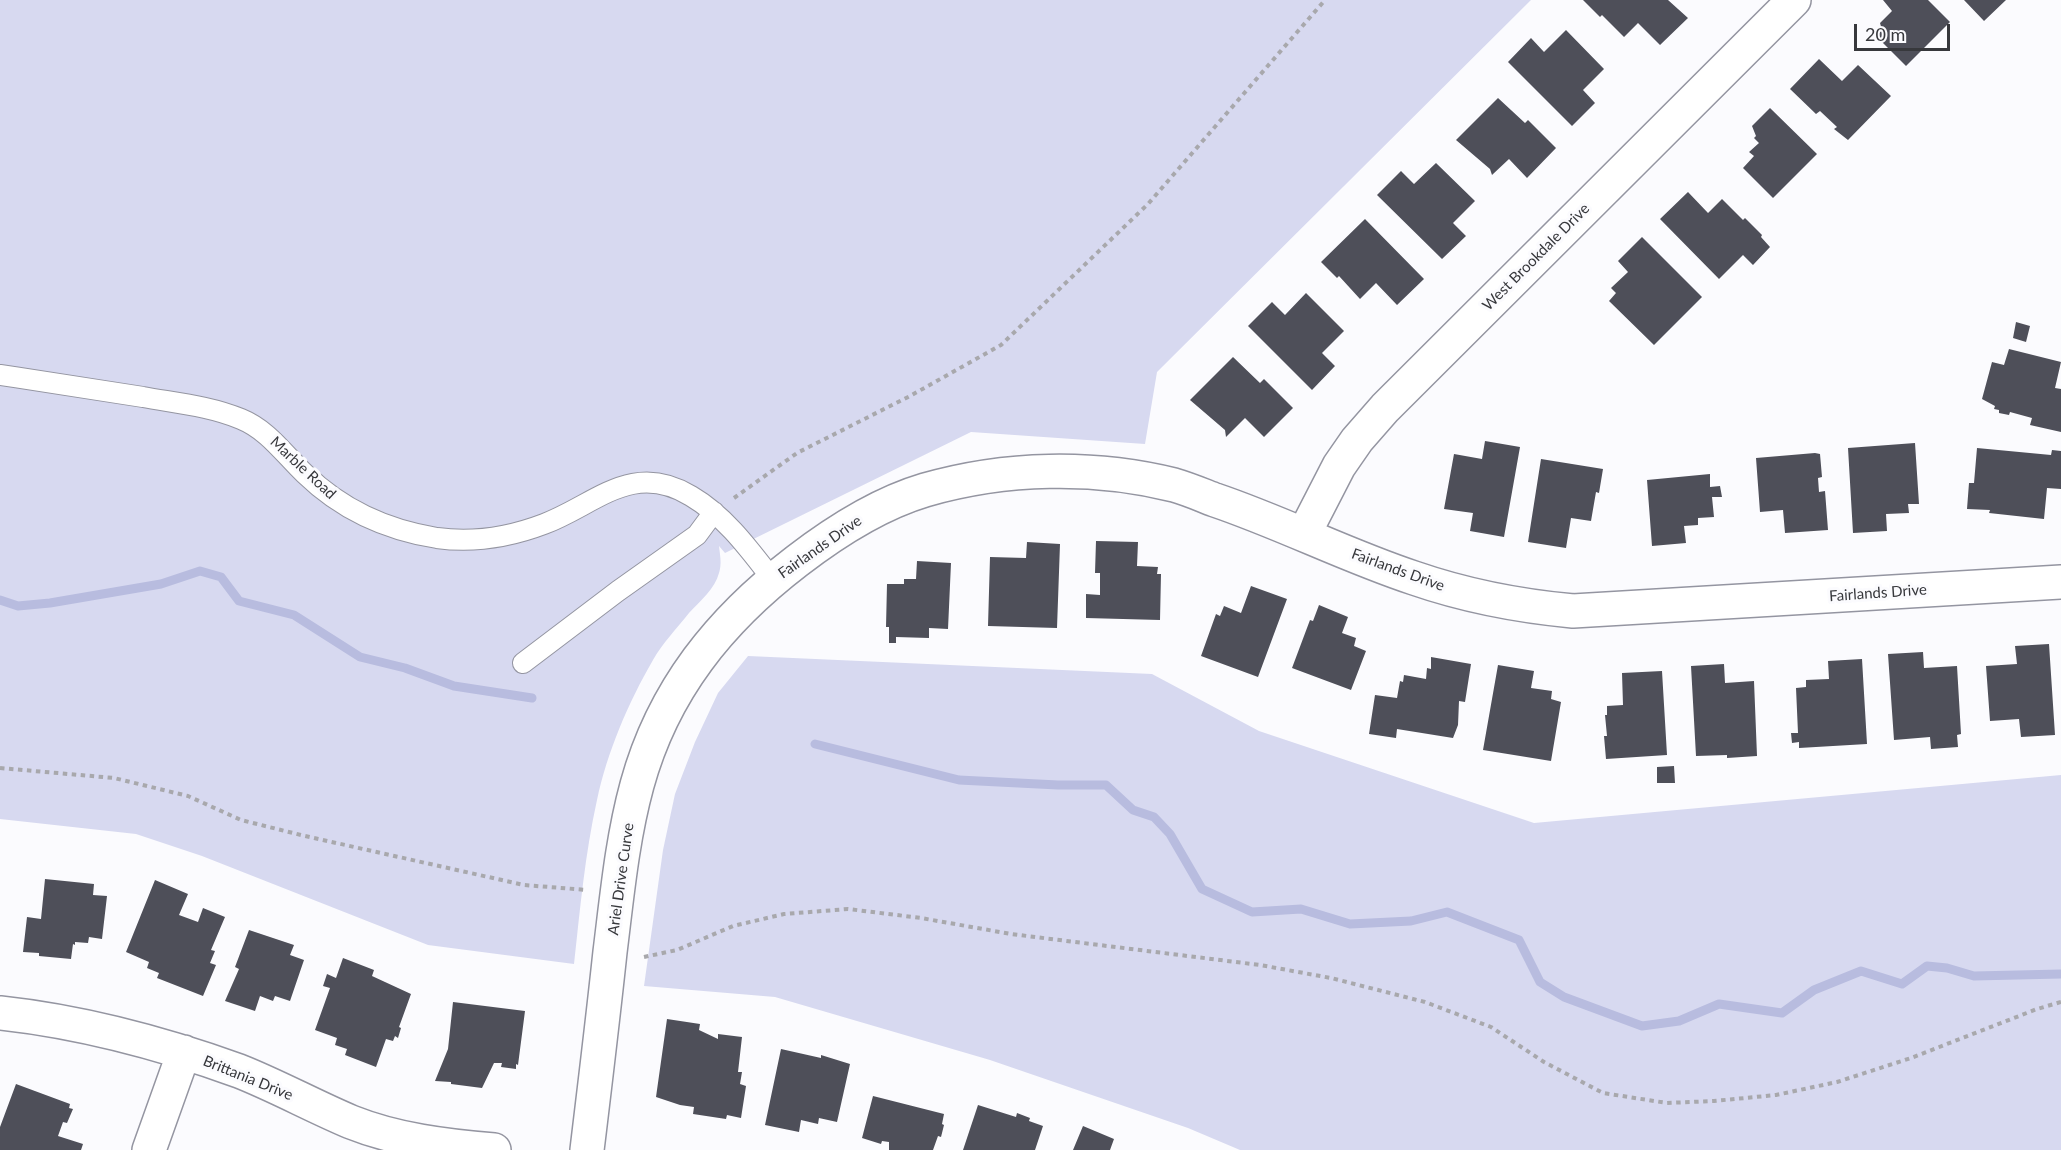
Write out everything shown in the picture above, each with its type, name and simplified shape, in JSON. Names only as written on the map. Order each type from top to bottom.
[{"type":"street","name":"West Brookdale Drive","points":[[1304,534],[1339,466],[1357,440],[1385,408],[1794,0]]},
{"type":"street","name":"Fairlands Drive","points":[[773,580],[822,542],[869,512],[915,494],[990,476],[1054,471],[1115,475],[1174,486],[1237,507],[1412,578],[1464,594],[1526,606],[1573,611],[2061,582]]},
{"type":"street","name":"Ariel Drive Curve","points":[[588,1150],[622,851],[638,782],[659,726],[687,674],[722,627],[773,580]]},
{"type":"street","name":"Brittania Drive","points":[[0,1013],[101,1028],[184,1052],[241,1072],[352,1122],[392,1135],[435,1144],[494,1150]]},
{"type":"street","points":[[149,1150],[184,1052]]},
{"type":"lane","name":"Marble Road","points":[[0,375],[207,409],[241,419],[262,430],[305,474],[334,499],[368,519],[402,531],[440,538],[477,540],[508,536],[547,524],[618,487],[642,483],[667,485],[690,495],[714,512],[742,539],[773,580]]},
{"type":"lane","points":[[523,663],[697,535],[714,512]]},
{"type":"path","points":[[714,512],[797,453],[910,396],[1001,345],[1148,204],[1325,0]]},
{"type":"path","points":[[0,768],[114,777],[188,796],[241,820],[305,836],[524,885],[587,890]]},
{"type":"path","points":[[644,957],[677,950],[732,926],[784,914],[848,909],[921,918],[1011,934],[1260,965],[1331,978],[1425,1002],[1491,1027],[1544,1062],[1603,1093],[1666,1103],[1776,1095],[1837,1082],[1911,1058],[2037,1009],[2061,1002]]},
{"type":"shaded area","points":[[0,0],[1531,0],[1157,372],[1145,444],[971,432],[725,553],[719,546],[720,566],[717,579],[657,654],[619,728],[601,782],[589,841],[574,964],[428,945],[202,856],[136,834],[0,819]]},
{"type":"shaded area","points":[[748,656],[1152,674],[1259,731],[1534,823],[2061,775],[2061,1150],[1240,1150],[1188,1128],[990,1060],[775,997],[644,986],[663,850],[675,794],[695,742],[718,693]]},
{"type":"building","points":[[1583,0],[1668,0],[1688,18],[1660,45],[1638,23],[1624,37]]},
{"type":"building","points":[[1883,0],[1928,0],[1950,22],[1906,66],[1876,36],[1882,30],[1880,23],[1892,11]]},
{"type":"building","points":[[1964,0],[2006,0],[1984,21]]},
{"type":"building","points":[[1566,30],[1604,69],[1583,90],[1595,103],[1572,126],[1508,62],[1531,38],[1544,52]]},
{"type":"building","points":[[1819,59],[1842,81],[1858,65],[1891,96],[1848,140],[1834,129],[1837,127],[1820,111],[1816,114],[1790,89]]},
{"type":"building","points":[[1498,98],[1525,123],[1528,120],[1556,148],[1527,178],[1509,159],[1492,175],[1490,169],[1456,140]]},
{"type":"building","points":[[1770,108],[1817,154],[1773,198],[1743,168],[1754,156],[1749,152],[1759,143],[1754,138],[1756,136],[1752,126]]},
{"type":"building","points":[[1436,163],[1475,201],[1453,223],[1466,236],[1442,259],[1377,195],[1401,171],[1414,184]]},
{"type":"building","points":[[1688,192],[1708,213],[1722,199],[1762,235],[1761,237],[1770,247],[1753,265],[1743,255],[1719,279],[1660,219]]},
{"type":"building","points":[[1365,219],[1424,279],[1397,305],[1376,283],[1360,299],[1339,276],[1337,278],[1321,262]]},
{"type":"building","points":[[1642,237],[1702,297],[1654,345],[1609,301],[1616,293],[1611,288],[1628,272],[1618,261]]},
{"type":"building","points":[[1306,293],[1344,331],[1322,353],[1335,366],[1312,390],[1248,326],[1272,302],[1285,315]]},
{"type":"building","points":[[2016,322],[2030,326],[2026,342],[2013,338]]},
{"type":"building","points":[[2009,349],[2061,362],[2055,388],[2061,389],[2061,432],[2030,425],[2032,418],[2010,412],[2009,415],[1999,413],[1999,410],[1994,409],[1995,406],[1982,399],[1992,362],[2004,365]]},
{"type":"building","points":[[1233,357],[1260,383],[1264,379],[1293,408],[1264,437],[1245,418],[1226,437],[1225,430],[1190,400]]},
{"type":"building","points":[[1485,441],[1520,447],[1504,537],[1470,531],[1473,513],[1444,509],[1454,454],[1482,459]]},
{"type":"building","points":[[1915,443],[1919,504],[1908,504],[1909,513],[1886,514],[1887,531],[1853,533],[1848,448]]},
{"type":"building","points":[[1977,448],[2051,455],[2052,450],[2061,451],[2061,489],[2047,488],[2044,519],[1989,513],[1990,510],[1967,509],[1969,483],[1974,483]]},
{"type":"building","points":[[1820,454],[1822,477],[1818,478],[1819,492],[1825,491],[1828,530],[1785,533],[1783,510],[1760,512],[1756,458]]},
{"type":"building","points":[[1541,459],[1603,469],[1591,521],[1571,518],[1566,548],[1528,542]]},
{"type":"building","points":[[1710,474],[1710,487],[1720,486],[1722,497],[1712,497],[1714,517],[1698,518],[1698,525],[1684,526],[1686,543],[1652,546],[1647,480]]},
{"type":"building","points":[[1096,541],[1138,542],[1137,566],[1158,567],[1157,574],[1161,574],[1160,620],[1086,618],[1086,594],[1100,595],[1100,573],[1095,573]]},
{"type":"building","points":[[1027,542],[1060,544],[1057,628],[988,626],[990,557],[1026,558]]},
{"type":"building","points":[[917,561],[951,563],[948,629],[929,628],[929,638],[896,637],[896,643],[889,643],[889,627],[886,627],[887,584],[904,584],[904,579],[916,579]]},
{"type":"building","points":[[1251,586],[1287,599],[1258,677],[1201,656],[1216,614],[1220,616],[1224,606],[1241,613]]},
{"type":"building","points":[[1319,605],[1348,617],[1342,633],[1356,638],[1354,646],[1366,651],[1351,690],[1292,668],[1310,620],[1313,621]]},
{"type":"building","points":[[2049,644],[2055,735],[2021,737],[2019,719],[1990,721],[1986,666],[2017,664],[2015,646]]},
{"type":"building","points":[[1923,652],[1924,668],[1957,666],[1961,734],[1957,735],[1958,747],[1931,749],[1930,737],[1894,740],[1888,654]]},
{"type":"building","points":[[1431,657],[1471,664],[1465,702],[1459,701],[1458,725],[1453,738],[1397,729],[1396,738],[1369,734],[1375,695],[1397,698],[1400,681],[1403,682],[1404,675],[1426,679],[1427,668],[1431,669]]},
{"type":"building","points":[[1862,659],[1867,744],[1799,748],[1799,742],[1792,743],[1791,733],[1798,733],[1796,688],[1806,687],[1806,680],[1829,679],[1828,661]]},
{"type":"building","points":[[1724,664],[1725,683],[1754,681],[1757,756],[1727,758],[1727,755],[1696,756],[1691,666]]},
{"type":"building","points":[[1498,665],[1534,671],[1531,688],[1552,691],[1551,699],[1561,702],[1551,761],[1483,750]]},
{"type":"building","points":[[1662,671],[1667,755],[1606,759],[1605,715],[1607,715],[1607,706],[1623,705],[1622,673]]},
{"type":"building","points":[[1674,766],[1675,783],[1657,783],[1657,767]]},
{"type":"building","points":[[45,879],[94,884],[93,895],[107,896],[102,939],[89,937],[88,943],[75,942],[71,959],[23,952],[27,917],[41,919]]},
{"type":"building","points":[[155,880],[188,894],[179,915],[198,922],[203,908],[225,917],[211,950],[215,951],[210,963],[216,965],[203,996],[157,978],[159,973],[147,968],[149,962],[126,952]]},
{"type":"building","points":[[249,930],[294,945],[290,955],[304,960],[290,1001],[275,996],[273,1001],[260,996],[255,1011],[225,1001],[239,969],[235,967]]},
{"type":"building","points":[[343,958],[374,970],[372,976],[411,994],[399,1027],[401,1028],[398,1038],[395,1036],[393,1041],[386,1039],[376,1067],[345,1055],[347,1049],[335,1045],[337,1038],[315,1030],[330,988],[323,986],[327,974],[336,978]]},
{"type":"building","points":[[453,1002],[525,1011],[516,1069],[501,1067],[502,1063],[494,1063],[482,1088],[435,1081],[448,1049]]},
{"type":"building","points":[[667,1019],[700,1024],[699,1030],[718,1039],[718,1034],[742,1037],[738,1072],[742,1072],[740,1084],[746,1086],[741,1118],[727,1115],[726,1119],[693,1114],[694,1107],[656,1097]]},
{"type":"building","points":[[781,1049],[821,1058],[821,1055],[850,1064],[837,1122],[819,1118],[818,1124],[801,1120],[799,1132],[765,1125]]},
{"type":"building","points":[[16,1084],[70,1104],[69,1108],[73,1109],[67,1123],[63,1122],[58,1136],[83,1144],[81,1150],[0,1150],[0,1127]]},
{"type":"building","points":[[873,1096],[944,1114],[941,1137],[938,1136],[933,1150],[889,1150],[889,1142],[882,1141],[881,1144],[862,1138]]},
{"type":"building","points":[[978,1105],[1016,1117],[1017,1113],[1043,1126],[1035,1150],[963,1150]]},
{"type":"building","points":[[1083,1126],[1114,1139],[1110,1150],[1073,1150]]},
{"type":"waterway","points":[[0,600],[18,606],[50,603],[161,584],[200,571],[221,577],[239,601],[294,615],[360,657],[405,668],[454,686],[532,698]]},
{"type":"waterway","points":[[815,744],[959,780],[1106,785],[1133,810],[1154,817],[1170,834],[1202,889],[1252,912],[1301,909],[1350,924],[1411,921],[1447,912],[1519,940],[1540,982],[1564,997],[1642,1026],[1679,1021],[1719,1004],[1782,1013],[1814,990],[1861,971],[1902,984],[1927,966],[1947,968],[1974,976],[2061,974]]}]
